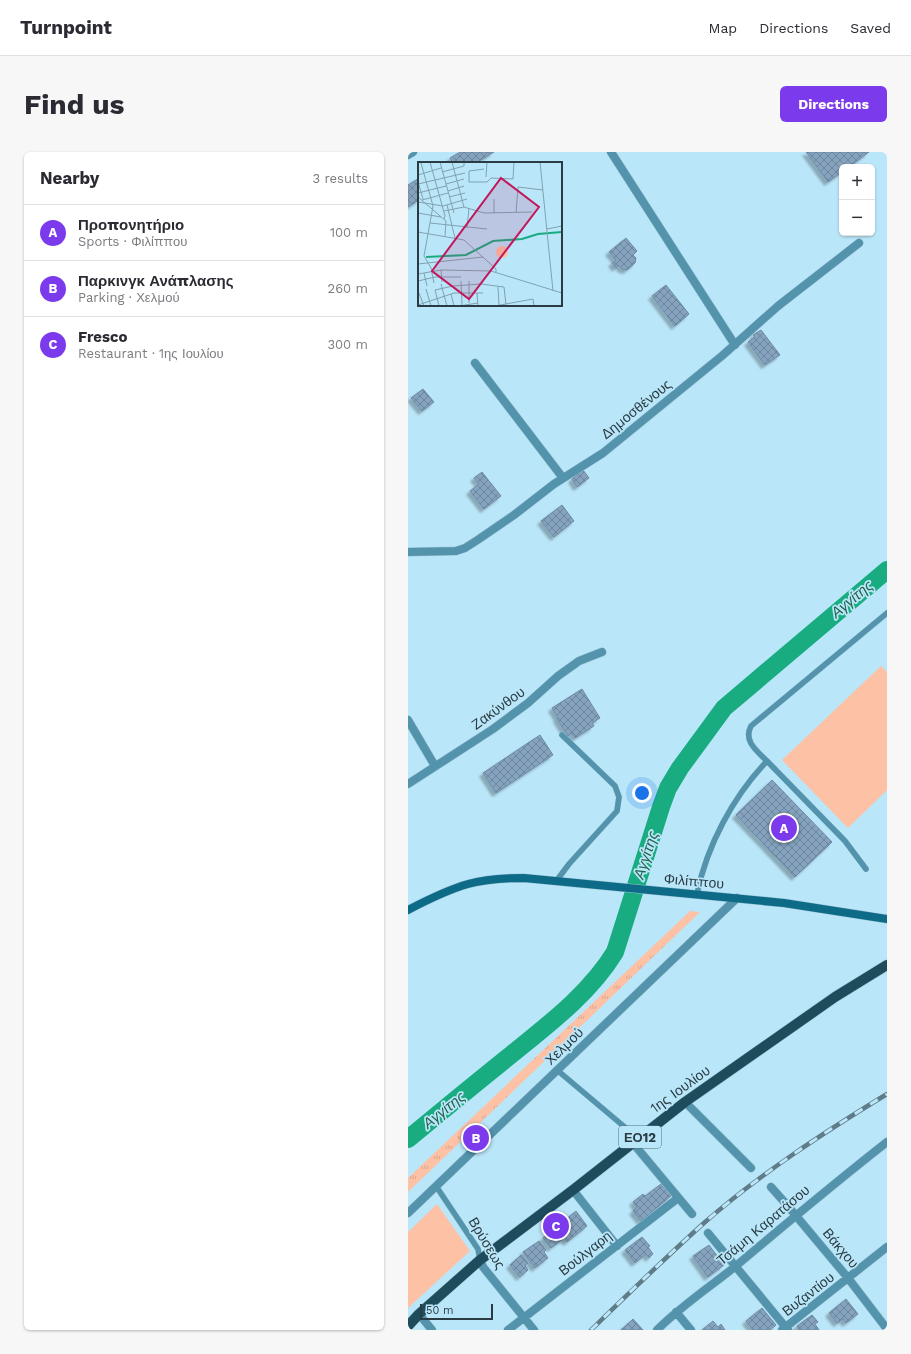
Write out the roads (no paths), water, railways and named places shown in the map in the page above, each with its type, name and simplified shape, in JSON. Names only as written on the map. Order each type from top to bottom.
[{"type":"main road","name":"Φιλίππου","points":[[408,910],[451,890],[480,881],[518,878],[557,880],[784,903],[887,919]]},
{"type":"main road","name":"1ης Ιουλίου","points":[[408,1326],[419,1314],[480,1260],[573,1190],[632,1142],[685,1102],[829,1002],[887,965]]},
{"type":"street","points":[[408,155],[413,152]]},
{"type":"street","points":[[611,152],[735,345]]},
{"type":"street","name":"Δημοσθένους","points":[[408,552],[446,552],[465,548],[514,515],[563,478],[603,453],[735,345],[778,306],[859,243]]},
{"type":"street","points":[[475,363],[563,478]]},
{"type":"street","name":"Ζακύνθου","points":[[408,784],[493,730],[528,703],[558,676],[579,661],[602,652]]},
{"type":"street","points":[[408,720],[435,766]]},
{"type":"street","name":"Χελμού","points":[[408,1213],[737,898]]},
{"type":"street","points":[[685,1102],[751,1168]]},
{"type":"street","points":[[632,1142],[692,1214]]},
{"type":"street","name":"Τσάμη Καρατάσου","points":[[657,1330],[676,1312],[887,1142]]},
{"type":"street","name":"Βάκχου","points":[[771,1188],[796,1215],[848,1278],[887,1329]]},
{"type":"street","points":[[573,1190],[616,1246]]},
{"type":"street","name":"Βούλγαρη","points":[[508,1330],[678,1198]]},
{"type":"street","points":[[708,1233],[786,1329]]},
{"type":"street","name":"Βυζαντίου","points":[[786,1329],[887,1247]]},
{"type":"street","name":"Βρύσεως","points":[[480,1260],[483,1267],[534,1330]]},
{"type":"street","points":[[676,1312],[692,1330]]},
{"type":"street","points":[[419,1314],[432,1330]]},
{"type":"lane","points":[[866,869],[845,841],[766,761],[750,742],[748,732],[751,726],[887,613]]},
{"type":"lane","points":[[557,880],[569,864],[617,811],[619,797],[615,786],[562,735]]},
{"type":"lane","points":[[697,894],[707,861],[723,824],[749,780],[766,761]]},
{"type":"lane","points":[[558,1070],[627,1129],[632,1142]]},
{"type":"lane","name":"Βρύσεως","points":[[436,1186],[478,1249],[480,1260]]},
{"type":"waterway","name":"Αγγίτης","points":[[408,1139],[554,1019],[594,981],[615,952],[661,807],[668,788],[680,768],[724,708],[887,570]]},
{"type":"railway","points":[[591,1330],[675,1249],[725,1205],[792,1155],[887,1094]]},
{"type":"place","name":"Προπονητήριο","points":[[784,828]]},
{"type":"place","name":"Παρκινγκ Ανάπλασης","points":[[476,1138]]},
{"type":"place","name":"Fresco","points":[[556,1226]]}]
